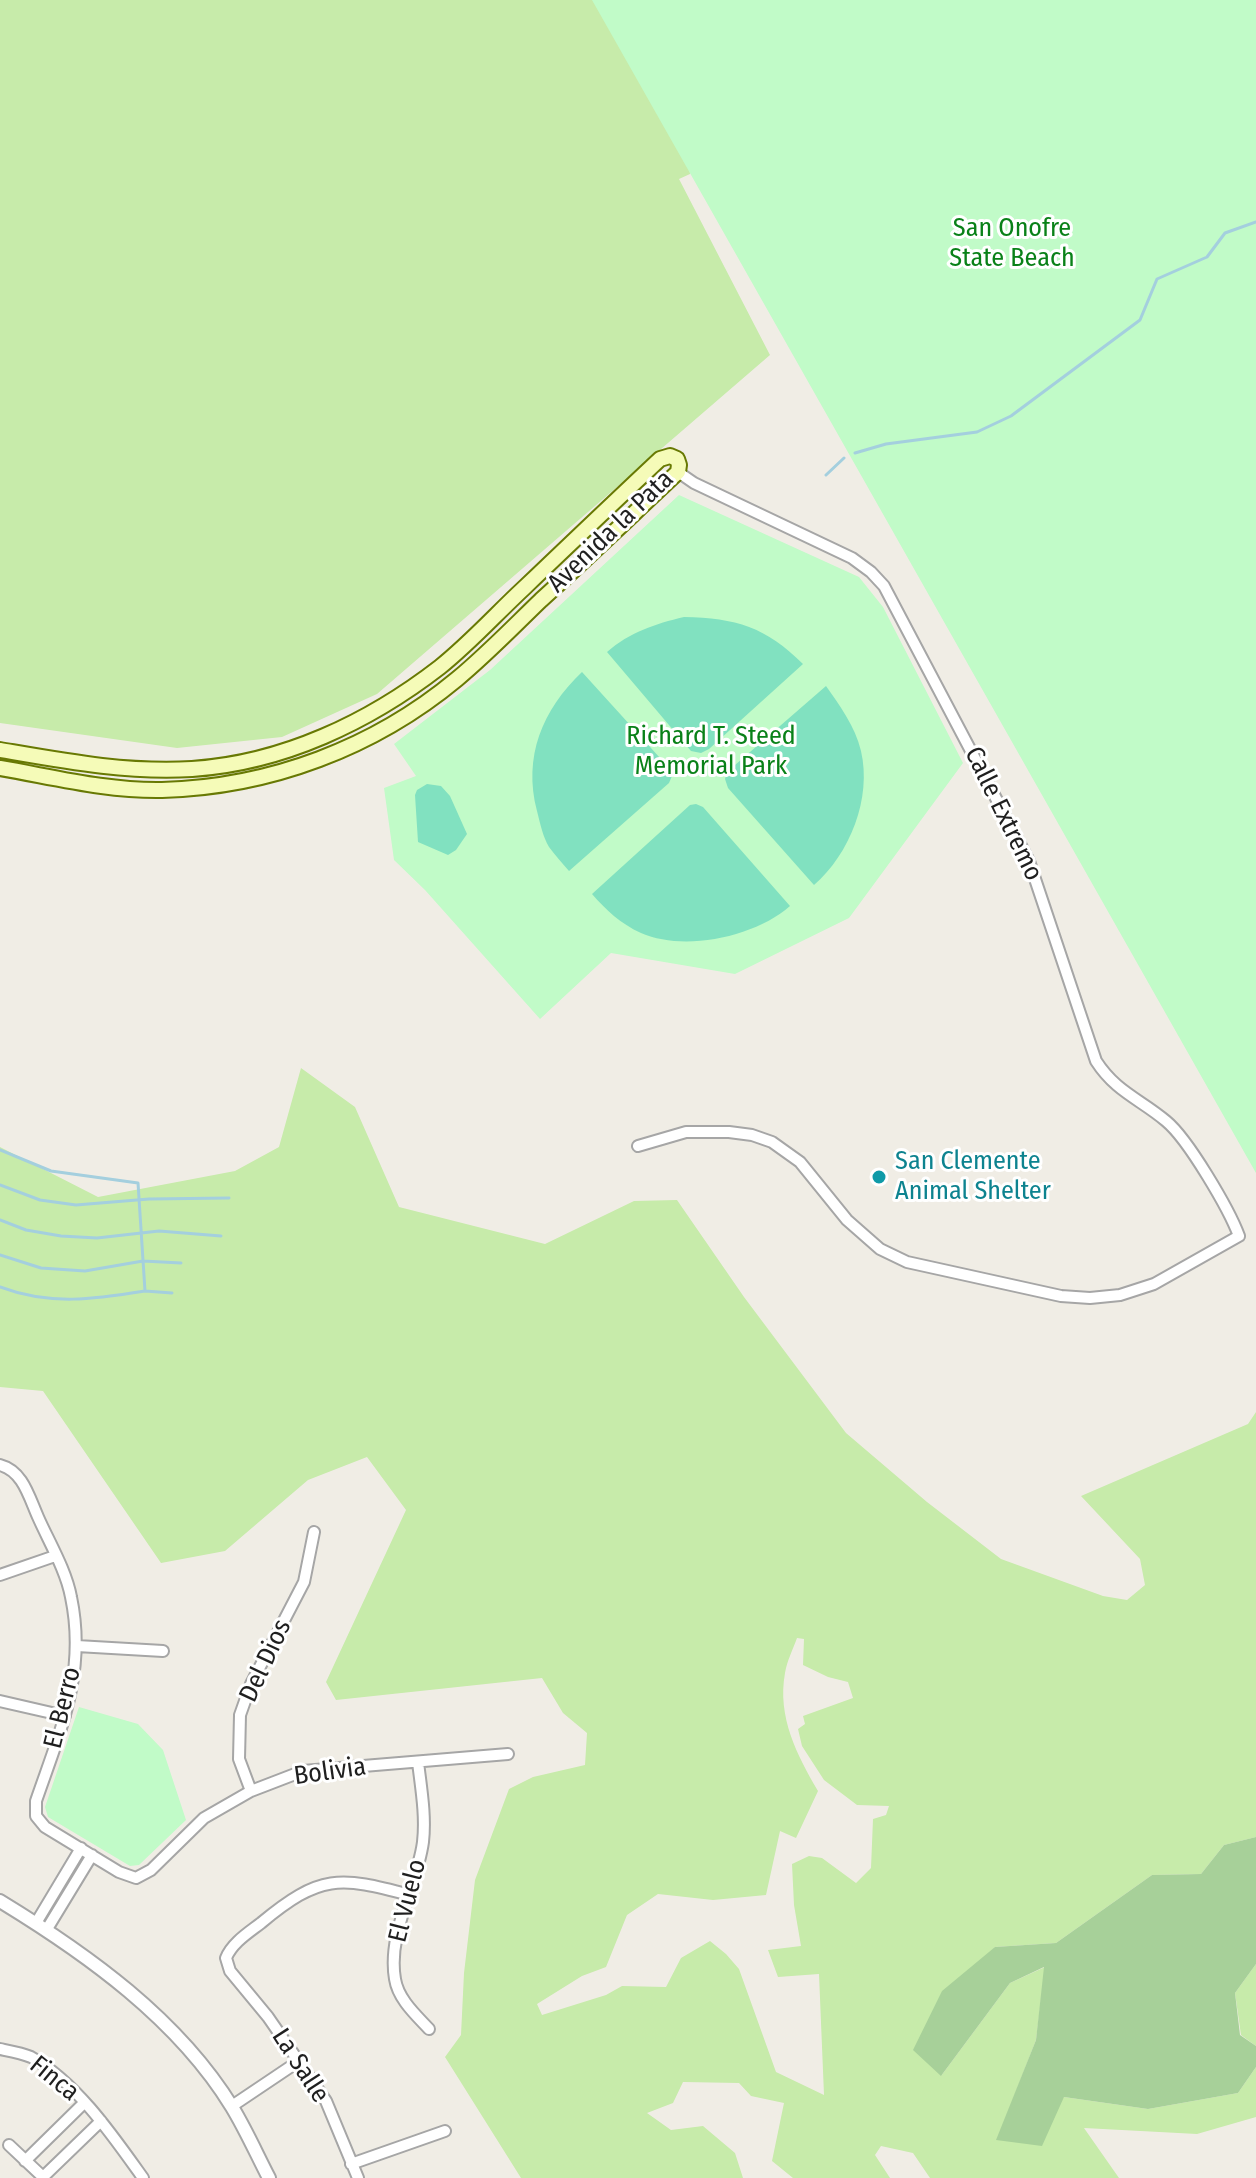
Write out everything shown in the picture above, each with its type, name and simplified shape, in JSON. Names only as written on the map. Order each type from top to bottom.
[{"type":"main road","name":"Avenida la Pata","points":[[0,750],[90,765],[146,770],[195,769],[271,756],[338,731],[399,698],[443,665],[660,459],[665,455],[677,459],[678,472],[457,679],[410,713],[353,746],[284,772],[219,786],[161,790],[112,788],[0,768]]},
{"type":"street","name":"Calle Extremo","points":[[638,1146],[686,1132],[729,1132],[772,1142],[800,1162],[847,1220],[880,1249],[907,1262],[1061,1296],[1090,1298],[1120,1295],[1154,1284],[1239,1236],[1181,1136],[1156,1113],[1123,1092],[1096,1061],[1029,861],[884,586],[852,558],[694,483],[678,472]]},
{"type":"street","name":"El Berro","points":[[6,1467],[21,1479],[71,1595],[77,1646],[74,1686],[36,1801],[36,1816],[45,1827],[81,1848]]},
{"type":"street","name":"Del Dios","points":[[251,1791],[239,1759],[240,1715],[251,1684],[304,1582],[314,1532]]},
{"type":"street","points":[[0,1575],[55,1556]]},
{"type":"street","points":[[77,1646],[163,1651]]},
{"type":"street","points":[[0,1701],[65,1716]]},
{"type":"street","name":"Bolivia","points":[[92,1855],[119,1872],[136,1878],[151,1870],[204,1818],[251,1791],[303,1771],[508,1754]]},
{"type":"street","name":"El Vuelo","points":[[418,1762],[424,1818],[423,1843],[396,1940],[395,1980],[408,2008],[429,2029]]},
{"type":"street","points":[[81,1848],[92,1855],[41,1926],[81,1848]]},
{"type":"street","name":"La Salle","points":[[358,2178],[326,2101],[227,1965],[229,1951],[300,1893],[325,1884],[363,1882],[410,1895]]},
{"type":"street","points":[[0,1901],[122,1984],[194,2055],[232,2106],[269,2178]]},
{"type":"street","name":"Finca","points":[[0,2049],[28,2056],[48,2069],[101,2121],[143,2178]]},
{"type":"street","points":[[232,2106],[299,2061]]},
{"type":"street","points":[[25,2161],[84,2103]]},
{"type":"street","name":"Finca","points":[[9,2145],[44,2178],[101,2121]]},
{"type":"street","points":[[351,2164],[445,2131]]},
{"type":"green space","points":[[0,0],[666,0],[682,49],[690,174],[679,179],[770,355],[377,694],[282,737],[177,748],[0,723]]},
{"type":"green space","name":"San Onofre State Beach","points":[[592,0],[1256,0],[1256,1173]]},
{"type":"green space","name":"Richard T. Steed Memorial Park","points":[[679,495],[859,577],[883,607],[963,763],[849,918],[735,974],[611,953],[540,1019],[425,890],[394,860],[384,788],[416,776],[394,744],[490,670]]},
{"type":"green space","points":[[684,617],[749,627],[776,641],[803,664],[701,753],[691,751],[607,652],[643,630]]},
{"type":"green space","points":[[582,672],[670,769],[672,776],[669,783],[569,871],[549,847],[543,834],[532,772],[546,718]]},
{"type":"green space","points":[[826,686],[855,733],[864,769],[863,787],[848,841],[838,858],[814,885],[728,788],[725,779],[727,772]]},
{"type":"green space","points":[[427,784],[441,786],[450,796],[467,834],[456,850],[448,855],[418,842],[415,795]]},
{"type":"green space","points":[[690,805],[703,807],[790,906],[758,926],[739,933],[698,941],[658,939],[627,925],[592,894]]},
{"type":"green space","points":[[301,1068],[355,1107],[399,1207],[545,1244],[634,1201],[677,1200],[744,1297],[846,1433],[927,1502],[1001,1559],[1103,1596],[1127,1600],[1145,1585],[1140,1559],[1081,1496],[1248,1424],[1256,1412],[1256,1837],[1224,1845],[1201,1874],[1152,1875],[1056,1943],[995,1947],[941,2076],[1010,1983],[1045,1967],[1036,2040],[997,2140],[1064,2097],[1148,2109],[1238,2093],[1256,2067],[1256,2117],[1197,2134],[1084,2128],[1119,2178],[930,2178],[913,2153],[881,2146],[875,2155],[890,2178],[793,2178],[772,2161],[784,2103],[751,2096],[739,2083],[683,2082],[673,2103],[647,2113],[671,2130],[703,2126],[735,2153],[743,2178],[521,2178],[445,2057],[461,2035],[464,1973],[475,1880],[509,1789],[533,1777],[585,1765],[587,1733],[563,1713],[542,1678],[336,1700],[326,1682],[406,1510],[367,1457],[308,1480],[225,1551],[161,1563],[43,1391],[0,1387],[0,1147],[98,1197],[235,1171],[279,1147]],"holes":[[[797,1638],[804,1639],[803,1665],[848,1682],[853,1698],[803,1716],[805,1724],[798,1729],[802,1746],[824,1780],[857,1805],[889,1806],[886,1815],[873,1819],[871,1868],[856,1883],[822,1858],[809,1856],[792,1864],[794,1905],[801,1946],[768,1950],[778,1977],[819,1974],[824,2095],[776,2072],[739,1969],[710,1941],[681,1958],[666,1987],[622,1986],[606,1995],[542,2015],[537,2004],[582,1976],[606,1967],[627,1915],[658,1894],[713,1900],[766,1895],[780,1831],[796,1838],[818,1791],[796,1749],[784,1705],[787,1664]]]},
{"type":"green space","points":[[79,1707],[138,1724],[163,1750],[186,1820],[139,1865],[130,1866],[48,1817],[45,1807]]},
{"type":"green space","points":[[1256,1837],[1256,1964],[1235,1993],[1240,2035],[1256,2046],[1256,2067],[1238,2093],[1148,2109],[1064,2097],[1042,2146],[996,2140],[1036,2040],[1044,1967],[1010,1983],[941,2076],[913,2050],[942,1991],[995,1947],[1056,1943],[1152,1875],[1201,1874],[1224,1845]]},
{"type":"green space","points":[[1256,1964],[1256,2046],[1241,2035],[1235,1993]]},
{"type":"waterway","points":[[855,453],[886,444],[977,432],[1011,416],[1140,320],[1157,279],[1207,257],[1225,233],[1256,222]]},
{"type":"waterway","points":[[826,475],[844,458]]},
{"type":"waterway","points":[[0,1150],[51,1171],[138,1183],[145,1291],[172,1293]]},
{"type":"waterway","points":[[0,1185],[40,1200],[76,1205],[149,1199],[229,1198]]},
{"type":"waterway","points":[[0,1220],[26,1230],[61,1236],[97,1238],[159,1231],[221,1236]]},
{"type":"waterway","points":[[0,1255],[41,1268],[85,1271],[143,1261],[181,1263]]},
{"type":"waterway","points":[[0,1287],[55,1299],[145,1291]]},
{"type":"place","name":"San Clemente Animal Shelter","points":[[879,1177]]}]
